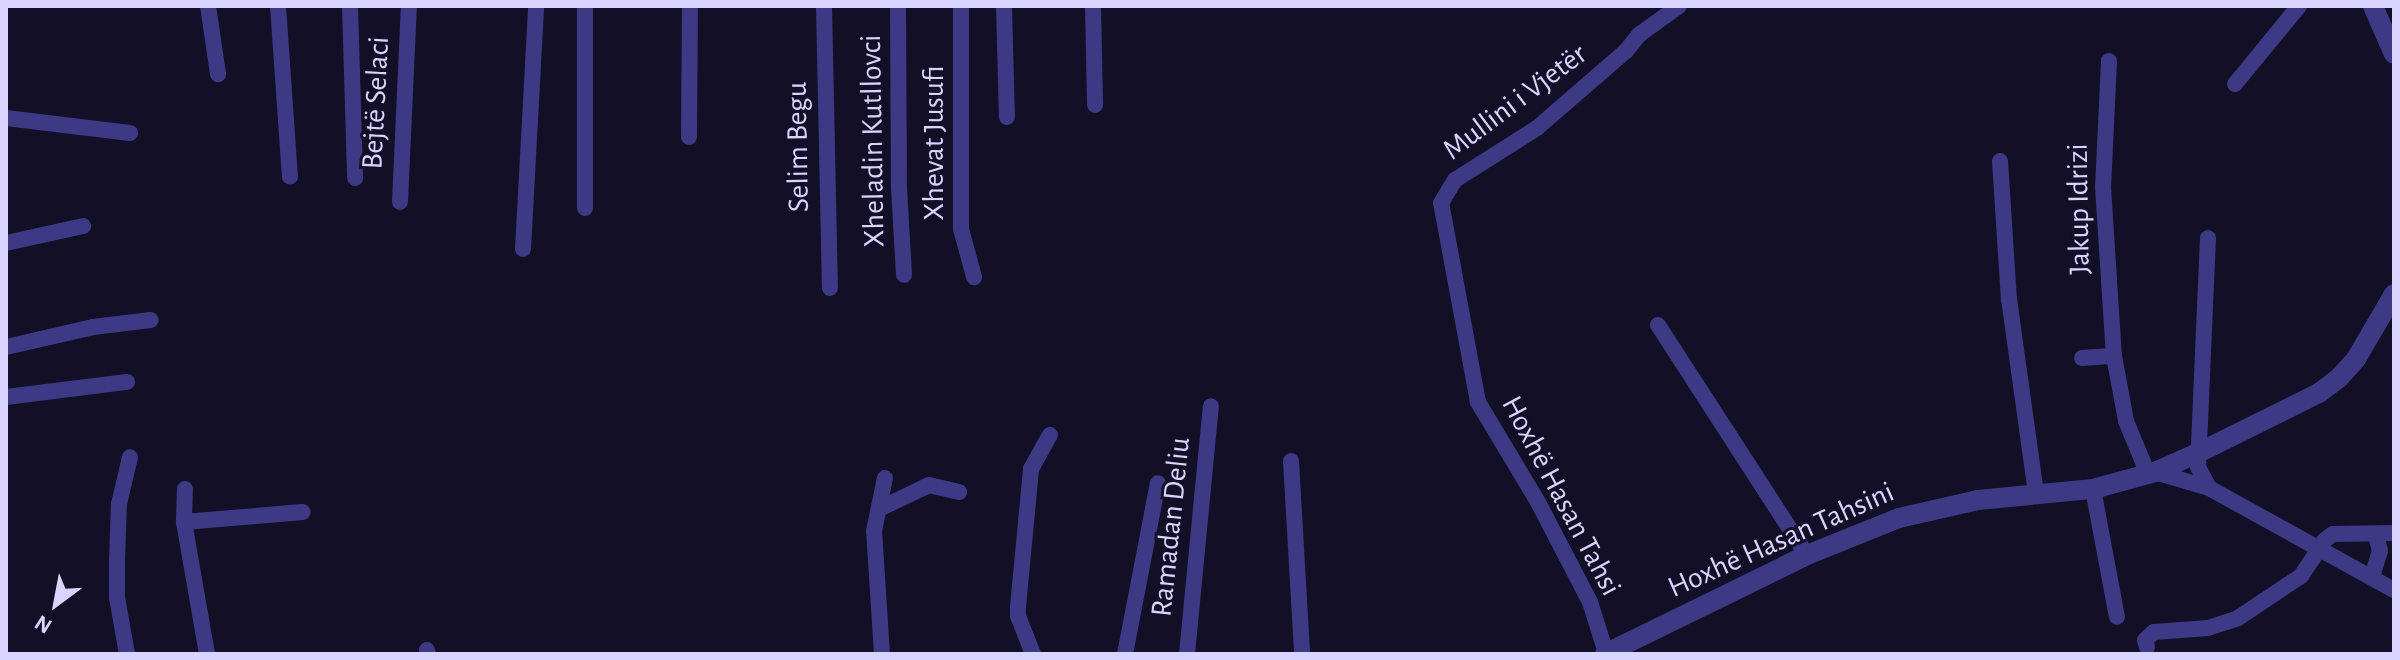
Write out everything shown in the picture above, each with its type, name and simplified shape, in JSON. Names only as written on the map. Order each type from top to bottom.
[{"type":"street","points":[[208,6],[218,74]]},
{"type":"street","points":[[278,6],[290,177]]},
{"type":"street","points":[[350,6],[355,178]]},
{"type":"street","name":"Bejtë Selaci","points":[[400,202],[409,6]]},
{"type":"street","points":[[523,249],[536,6]]},
{"type":"street","points":[[585,6],[585,208]]},
{"type":"street","points":[[689,137],[690,6]]},
{"type":"street","name":"Selim Begu","points":[[824,6],[830,288]]},
{"type":"street","name":"Xheladin Kutllovci","points":[[898,6],[899,188],[904,275]]},
{"type":"street","name":"Xhevat Jusufi","points":[[961,6],[961,229],[974,277]]},
{"type":"street","points":[[1004,6],[1007,117]]},
{"type":"street","points":[[1093,6],[1095,105]]},
{"type":"street","name":"Mullini i Vjetër","points":[[1470,364],[1441,210],[1446,190],[1537,128],[1626,51],[1640,34],[1679,6]]},
{"type":"street","points":[[2235,84],[2299,6]]},
{"type":"street","points":[[2373,6],[2394,54]]},
{"type":"street","name":"Jakup Idrizi","points":[[2109,61],[2103,187],[2114,356],[2126,421],[2152,473]]},
{"type":"street","points":[[6,118],[130,133]]},
{"type":"street","points":[[2000,161],[2009,299],[2036,494]]},
{"type":"street","points":[[6,243],[83,226]]},
{"type":"street","points":[[2208,238],[2199,472],[2209,488]]},
{"type":"street","name":"Hoxhë Hasan Tahsini","points":[[1605,654],[1807,555],[1899,518],[1978,500],[2093,489],[2152,473],[2200,452],[2319,393],[2339,378],[2356,359],[2394,294]]},
{"type":"street","points":[[6,347],[93,327],[151,320]]},
{"type":"street","points":[[1658,325],[1807,555]]},
{"type":"street","points":[[2082,358],[2114,356]]},
{"type":"street","name":"Hoxhë Hasan Tahsi","points":[[1470,364],[1478,402],[1538,502],[1590,602],[1605,654]]},
{"type":"street","points":[[6,397],[127,382]]},
{"type":"street","name":"Ramadan Deliu","points":[[1187,654],[1211,406]]},
{"type":"street","points":[[1033,654],[1018,607],[1031,469],[1050,435]]},
{"type":"street","points":[[127,654],[117,597],[117,560],[119,504],[130,457]]},
{"type":"street","points":[[1291,461],[1302,654]]},
{"type":"street","points":[[2152,473],[2209,488],[2394,590]]},
{"type":"street","points":[[882,654],[874,551],[885,478]]},
{"type":"street","points":[[1125,654],[1158,483]]},
{"type":"street","points":[[879,509],[929,485],[959,492]]},
{"type":"street","points":[[185,489],[184,522],[207,654]]},
{"type":"street","points":[[2093,489],[2117,617]]},
{"type":"street","points":[[184,522],[303,512]]},
{"type":"street","points":[[2147,647],[2145,640],[2154,632],[2208,628],[2238,618],[2301,576],[2333,534],[2394,533]]},
{"type":"street","points":[[2372,577],[2380,551],[2376,535]]}]
